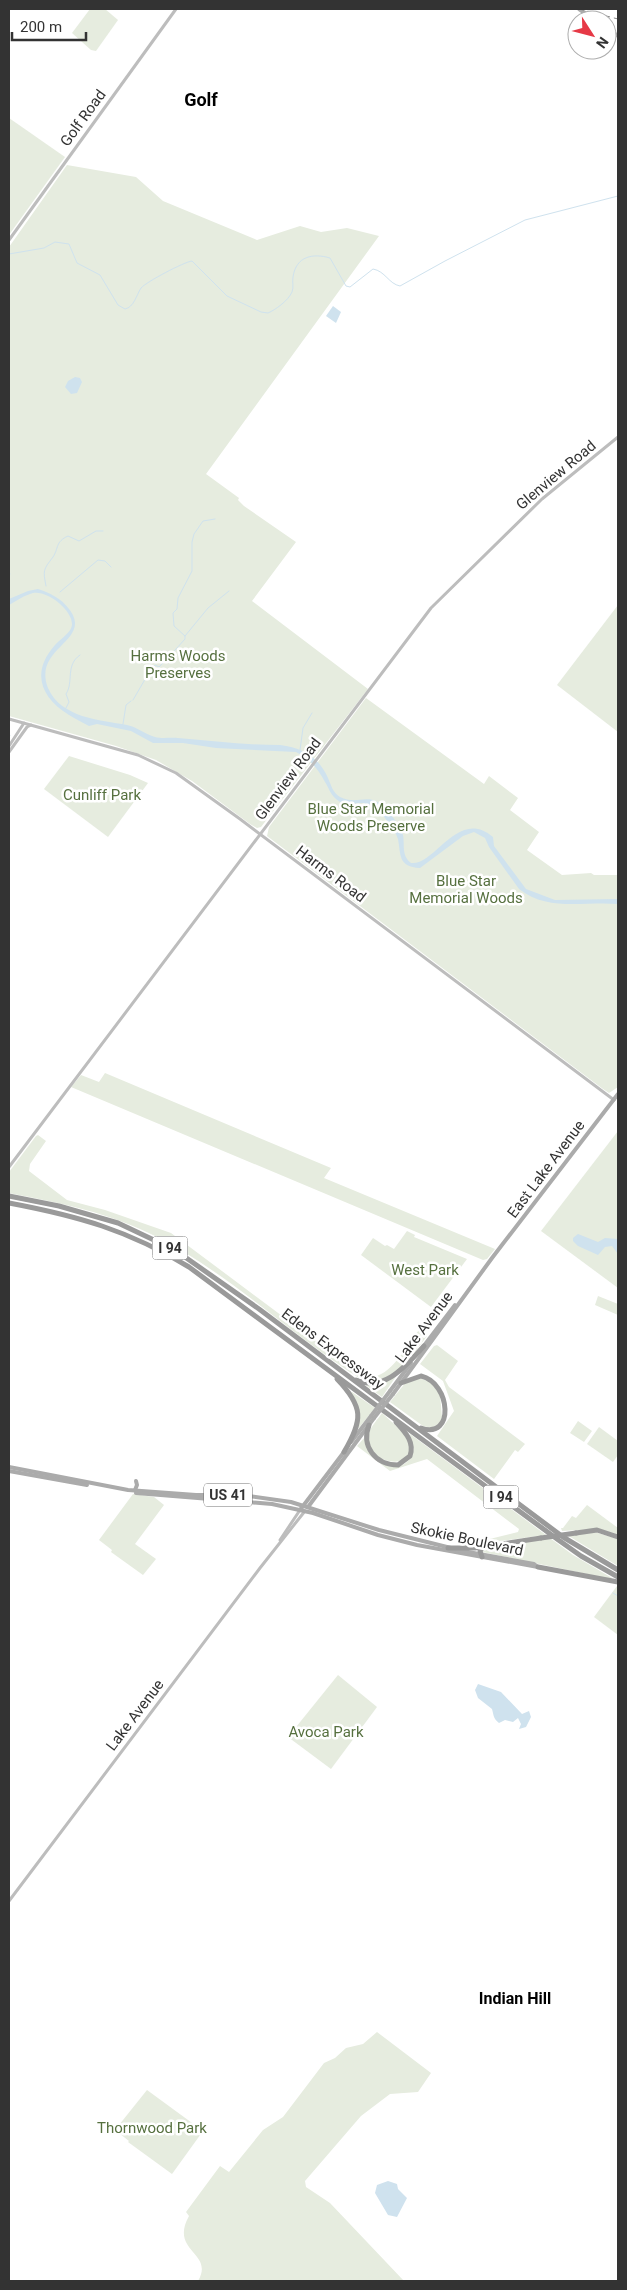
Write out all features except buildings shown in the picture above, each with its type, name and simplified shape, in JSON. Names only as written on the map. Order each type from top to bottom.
[{"type":"highway","name":"Edens Expressway","points":[[9,1196],[60,1206],[111,1221],[175,1250],[201,1267],[416,1426],[563,1537],[618,1570]]},
{"type":"highway","name":"Edens Expressway","points":[[9,1203],[70,1215],[93,1222],[165,1252],[189,1267],[557,1539],[581,1556],[618,1577]]},
{"type":"highway","points":[[347,1376],[361,1382],[374,1383],[384,1381],[405,1367],[424,1346]]},
{"type":"highway","points":[[330,1371],[350,1394],[358,1415],[357,1427],[344,1452]]},
{"type":"highway","points":[[401,1383],[417,1376],[427,1378],[437,1386],[444,1399],[444,1417],[439,1427],[429,1430],[416,1426]]},
{"type":"highway","points":[[370,1425],[366,1441],[376,1456],[392,1464],[405,1462],[411,1453],[411,1444],[387,1412]]},
{"type":"highway","name":"US 41","points":[[448,1548],[484,1546],[597,1530],[618,1537]]},
{"type":"highway","points":[[481,1556],[480,1550],[484,1546]]},
{"type":"highway","name":"US 41","points":[[538,1567],[618,1582]]},
{"type":"main road","name":"Golf Road","points":[[9,240],[176,9]]},
{"type":"main road","name":"Glenview Road","points":[[9,1167],[439,598],[542,499],[618,437]]},
{"type":"main road","name":"Harms Road","points":[[9,719],[118,749],[155,762],[185,779],[614,1100]]},
{"type":"main road","points":[[20,736],[24,723]]},
{"type":"main road","points":[[9,746],[24,723]]},
{"type":"main road","points":[[9,752],[27,727],[31,725]]},
{"type":"main road","name":"East Lake Avenue","points":[[492,1258],[618,1094]]},
{"type":"main road","name":"Lake Avenue","points":[[391,1393],[401,1383],[492,1258]]},
{"type":"main road","name":"Lake Avenue","points":[[279,1543],[300,1510],[306,1508],[344,1452],[373,1417],[424,1346],[483,1270]]},
{"type":"main road","name":"Lake Avenue","points":[[9,1901],[370,1425],[373,1417]]},
{"type":"main road","name":"Skokie Boulevard","points":[[9,1469],[135,1490],[196,1495],[241,1495],[306,1508],[380,1530],[481,1556]]},
{"type":"main road","name":"Skokie Boulevard","points":[[9,1469],[168,1499],[241,1500],[300,1510]]},
{"type":"main road","points":[[135,1490],[136,1481]]},
{"type":"main road","name":"Skokie Boulevard","points":[[306,1508],[398,1540],[534,1564],[538,1567]]},
{"type":"green space","points":[[90,9],[105,9],[118,20],[96,51],[91,50],[72,33]]},
{"type":"green space","points":[[9,118],[65,157],[9,235]]},
{"type":"green space","name":"Harms Woods Preserves","points":[[67,165],[136,177],[163,201],[257,240],[300,226],[321,232],[347,228],[379,236],[206,474],[239,498],[238,500],[244,506],[296,542],[252,601],[368,689],[261,827],[257,828],[250,824],[192,781],[156,760],[116,746],[9,716],[9,247]]},
{"type":"green space","points":[[618,605],[618,732],[557,685]]},
{"type":"green space","name":"Blue Star Memorial Woods Preserve","points":[[366,698],[484,784],[489,776],[518,798],[510,810],[539,832],[527,850],[562,875],[591,873],[594,875],[618,875],[618,1087],[609,1093],[267,836],[269,827]]},
{"type":"green space","name":"Cunliff Park","points":[[69,756],[130,775],[148,783],[108,837],[44,789]]},
{"type":"green space","points":[[105,1073],[331,1168],[324,1178],[495,1249],[487,1259],[483,1260],[71,1087],[81,1075],[99,1082]]},
{"type":"green space","points":[[618,1131],[618,1288],[541,1231]]},
{"type":"green space","points":[[38,1135],[46,1141],[30,1164],[29,1171],[67,1200],[105,1210],[171,1233],[364,1377],[374,1377],[382,1374],[396,1361],[419,1330],[427,1336],[407,1361],[390,1375],[381,1379],[359,1378],[210,1269],[157,1237],[122,1221],[103,1215],[9,1193],[9,1172]]},
{"type":"green space","name":"West Park","points":[[407,1231],[415,1235],[414,1237],[467,1259],[431,1307],[361,1255],[373,1238],[385,1246],[387,1245],[394,1249]]},
{"type":"green space","points":[[598,1296],[618,1304],[618,1315],[595,1305]]},
{"type":"green space","points":[[437,1345],[458,1361],[445,1380],[449,1387],[525,1444],[518,1452],[515,1450],[494,1479],[437,1436],[454,1411],[443,1381],[420,1364],[434,1346]]},
{"type":"green space","points":[[397,1375],[382,1397],[364,1384]]},
{"type":"green space","points":[[418,1378],[431,1382],[440,1395],[442,1417],[440,1423],[431,1428],[423,1426],[390,1402],[406,1382]]},
{"type":"green space","points":[[352,1392],[375,1408],[358,1429],[360,1413]]},
{"type":"green space","points":[[382,1413],[406,1438],[409,1452],[406,1458],[399,1461],[390,1461],[381,1458],[373,1452],[369,1444],[369,1433]]},
{"type":"green space","points":[[578,1421],[592,1431],[584,1442],[570,1433]]},
{"type":"green space","points":[[599,1427],[618,1441],[618,1455],[613,1462],[587,1444]]},
{"type":"green space","points":[[410,1434],[546,1535],[457,1547],[518,1532],[519,1529],[427,1459],[390,1471],[357,1446],[365,1437],[371,1453],[397,1467],[407,1462],[412,1456],[414,1449]]},
{"type":"green space","points":[[133,1494],[154,1497],[164,1505],[135,1544],[156,1559],[143,1575],[111,1552],[112,1550],[99,1540]]},
{"type":"green space","points":[[587,1505],[618,1528],[618,1535],[599,1529],[562,1531],[561,1528],[572,1516],[576,1518]]},
{"type":"green space","points":[[595,1532],[618,1539],[618,1566],[567,1535]]},
{"type":"green space","points":[[550,1538],[573,1555],[612,1578],[482,1552],[484,1549]]},
{"type":"green space","points":[[618,1586],[618,1635],[594,1617]]},
{"type":"green space","name":"Avoca Park","points":[[338,1675],[377,1707],[331,1769],[288,1737]]},
{"type":"green space","points":[[377,2032],[431,2073],[418,2092],[390,2094],[361,2116],[305,2181],[306,2187],[330,2203],[404,2281],[198,2281],[202,2271],[201,2264],[184,2237],[184,2228],[189,2216],[186,2212],[220,2166],[229,2172],[263,2130],[283,2117],[324,2063],[335,2058],[346,2048],[363,2044]]},
{"type":"green space","name":"Thornwood Park","points":[[147,2090],[203,2131],[172,2174],[128,2142],[115,2130]]},
{"type":"water","points":[[333,306],[341,312],[336,323],[326,316]]},
{"type":"water","points":[[75,377],[80,378],[82,382],[77,393],[71,394],[65,387],[68,381]]},
{"type":"water","points":[[38,589],[59,599],[69,609],[75,620],[74,629],[54,653],[48,663],[45,674],[48,688],[54,698],[72,712],[94,719],[131,726],[158,738],[280,745],[296,748],[309,754],[320,764],[334,791],[340,797],[347,800],[370,799],[382,805],[389,812],[401,829],[406,857],[411,863],[420,862],[458,833],[469,829],[480,830],[493,837],[494,846],[526,889],[555,900],[618,899],[618,904],[554,903],[530,896],[519,889],[489,847],[485,838],[474,832],[463,836],[420,868],[408,865],[404,863],[400,855],[395,832],[380,812],[365,803],[348,804],[336,799],[317,769],[296,752],[216,748],[183,743],[153,743],[131,731],[97,724],[89,726],[76,719],[59,708],[51,700],[45,692],[41,674],[48,655],[71,628],[71,619],[68,613],[58,602],[39,593],[27,595],[9,605],[9,599]]},
{"type":"water","points":[[578,1234],[598,1242],[605,1238],[618,1239],[618,1254],[612,1246],[605,1247],[598,1255],[578,1246],[573,1241],[573,1238]]},
{"type":"water","points":[[478,1684],[501,1692],[522,1714],[529,1711],[531,1717],[526,1727],[519,1729],[521,1724],[518,1718],[513,1722],[505,1720],[499,1723],[492,1709],[478,1698],[475,1690]]},
{"type":"water","points":[[388,2181],[397,2184],[398,2189],[407,2198],[397,2217],[388,2215],[375,2193],[377,2185]]},
{"type":"waterway","points":[[9,254],[44,248],[55,242],[69,244],[77,263],[100,275],[118,305],[125,309],[133,304],[144,285],[174,268],[192,261],[227,296],[261,312],[268,313],[288,299],[293,290],[295,270],[298,264],[306,258],[312,256],[330,258],[346,286],[350,287],[373,269],[381,272],[393,283],[400,286],[525,220],[618,196]]},
{"type":"waterway","points":[[133,700],[151,669],[155,665],[159,667],[185,639],[185,636],[174,626],[173,613],[177,609],[178,598],[192,571],[192,542],[194,534],[203,521],[215,519]]},
{"type":"waterway","points":[[46,586],[45,570],[61,541],[68,536],[79,541],[96,531],[103,531]]},
{"type":"waterway","points":[[60,592],[98,560],[105,561],[111,567]]},
{"type":"waterway","points":[[185,636],[208,608],[229,591]]},
{"type":"waterway","points":[[66,708],[69,702],[66,694],[71,669],[75,659],[80,655]]},
{"type":"waterway","points":[[123,724],[126,705],[131,701]]},
{"type":"waterway","points":[[300,750],[303,728],[312,713]]},
{"type":"waterway","points":[[613,1593],[618,1596]]},
{"type":"railway","points":[[579,9],[618,19]]},
{"type":"district","name":"Golf","points":[[201,99]]},
{"type":"district","name":"Indian Hill","points":[[515,1998]]},
{"type":"park label","name":"Blue Star Memorial Woods","points":[[466,890]]}]
